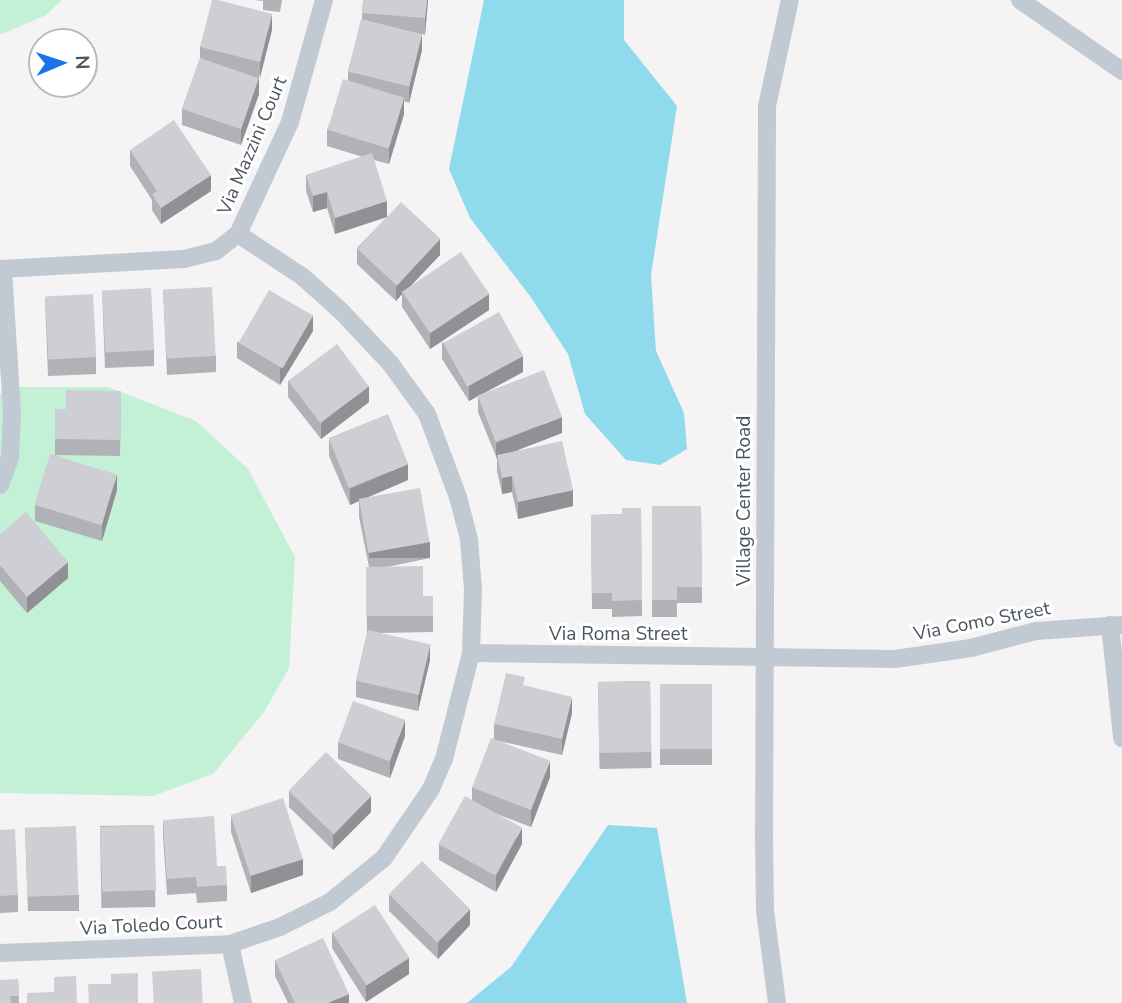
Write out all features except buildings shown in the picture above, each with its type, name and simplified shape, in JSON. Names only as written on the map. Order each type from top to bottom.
[{"type":"street","name":"Via Mazzini Court","points":[[1,269],[184,259],[216,250],[238,234],[290,122],[324,0]]},
{"type":"street","name":"Village Center Road","points":[[777,1003],[765,910],[767,106],[790,0]]},
{"type":"street","points":[[1020,0],[1122,71]]},
{"type":"street","name":"Via Toledo Court","points":[[0,953],[230,944],[313,911],[362,879],[384,858],[431,789],[444,759],[471,653],[469,539],[426,414],[390,363],[342,312],[303,277],[238,234]]},
{"type":"street","points":[[0,485],[10,457],[12,412],[1,269]]},
{"type":"street","name":"Via Como Street","points":[[765,657],[895,659],[971,648],[1036,631],[1116,625]]},
{"type":"street","points":[[1116,625],[1122,738]]},
{"type":"street","name":"Via Roma Street","points":[[471,653],[765,657]]},
{"type":"street","points":[[230,944],[243,1003]]},
{"type":"green space","points":[[0,0],[62,0],[46,15],[0,35]]},
{"type":"green space","points":[[14,387],[108,387],[196,421],[248,469],[295,557],[289,668],[264,712],[213,774],[153,796],[0,793],[0,394]]},
{"type":"water","points":[[484,0],[624,0],[624,40],[677,106],[651,275],[656,351],[684,413],[687,449],[660,465],[626,460],[585,414],[568,354],[530,296],[470,218],[449,169]]},
{"type":"water","points":[[608,825],[657,828],[687,1003],[467,1003],[511,967]]}]
